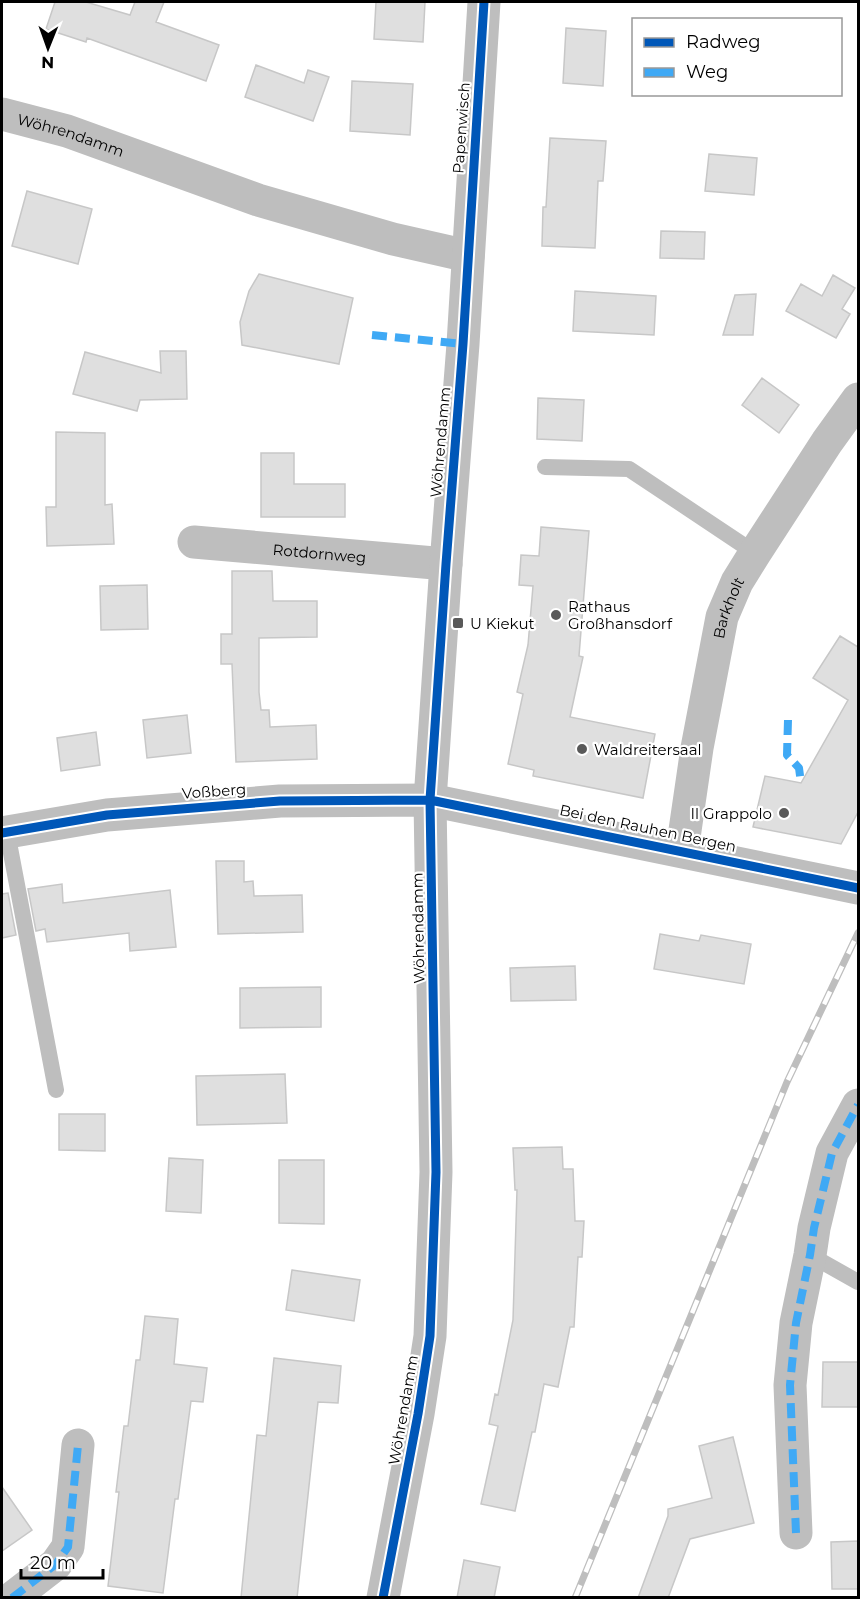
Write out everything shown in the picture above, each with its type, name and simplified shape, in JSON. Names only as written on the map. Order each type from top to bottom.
[{"type":"street","name":"Papenwisch","points":[[468,256],[484,2]]},
{"type":"street","name":"Wöhrendamm","points":[[2,114],[67,131],[258,200],[393,239],[468,256],[430,800],[436,1150],[430,1336],[418,1414],[383,1598]]},
{"type":"street","name":"Barkholt","points":[[682,851],[697,748],[722,617],[737,582],[755,553],[827,442],[858,399]]},
{"type":"street","name":"Rotdornweg","points":[[195,542],[446,564]]},
{"type":"street","name":"Bei den Rauhen Bergen","points":[[430,800],[858,888]]},
{"type":"street","name":"Voßberg","points":[[4,833],[107,815],[280,801],[430,800]]},
{"type":"street","points":[[796,1533],[790,1385],[796,1323],[814,1228],[832,1153],[858,1106]]},
{"type":"street","points":[[12,1598],[57,1564],[68,1547],[78,1445]]},
{"type":"lane","points":[[545,467],[629,469],[755,553]]},
{"type":"lane","points":[[4,833],[56,1090]]},
{"type":"lane","points":[[810,1255],[858,1282]]},
{"type":"building","points":[[55,2],[86,2],[130,15],[135,2],[164,2],[156,22],[219,45],[206,81],[87,38],[86,42],[46,29]]},
{"type":"building","points":[[376,2],[425,2],[423,42],[374,39]]},
{"type":"building","points":[[566,28],[606,31],[603,86],[563,83]]},
{"type":"building","points":[[256,65],[304,83],[308,70],[329,77],[313,121],[245,97]]},
{"type":"building","points":[[352,81],[413,84],[410,135],[350,131]]},
{"type":"building","points":[[550,138],[606,141],[603,181],[598,181],[595,248],[542,246],[543,207],[546,207]]},
{"type":"building","points":[[709,154],[757,158],[754,195],[705,191]]},
{"type":"building","points":[[27,191],[92,209],[78,264],[12,246]]},
{"type":"building","points":[[661,231],[705,232],[704,259],[660,258]]},
{"type":"building","points":[[259,274],[353,298],[339,364],[242,345],[240,322],[249,291]]},
{"type":"building","points":[[833,275],[855,288],[842,309],[850,314],[836,338],[786,311],[801,284],[822,296]]},
{"type":"building","points":[[575,291],[656,296],[654,335],[573,331]]},
{"type":"building","points":[[756,294],[753,335],[723,335],[735,295]]},
{"type":"building","points":[[160,351],[186,351],[187,399],[140,400],[137,411],[73,394],[85,352],[161,373]]},
{"type":"building","points":[[762,378],[799,405],[779,433],[742,405]]},
{"type":"building","points":[[538,398],[584,400],[582,441],[537,439]]},
{"type":"building","points":[[56,432],[105,433],[105,505],[112,504],[114,544],[47,546],[46,507],[56,507]]},
{"type":"building","points":[[261,453],[294,453],[294,484],[345,484],[345,517],[261,517]]},
{"type":"building","points":[[541,527],[589,531],[579,656],[583,657],[570,717],[655,734],[643,798],[533,776],[534,770],[508,764],[523,694],[517,692],[528,645],[533,586],[519,585],[521,555],[539,556]]},
{"type":"building","points":[[232,571],[272,571],[273,601],[317,601],[317,637],[259,638],[259,692],[261,710],[269,710],[270,727],[316,725],[317,759],[236,762],[232,664],[221,664],[221,634],[232,634]]},
{"type":"building","points":[[147,585],[148,629],[101,630],[100,586]]},
{"type":"building","points":[[840,636],[858,647],[858,812],[841,844],[753,827],[765,776],[801,783],[848,700],[813,678]]},
{"type":"building","points":[[187,715],[191,753],[147,758],[143,720]]},
{"type":"building","points":[[96,732],[100,765],[61,771],[57,738]]},
{"type":"building","points":[[216,861],[244,861],[244,882],[253,881],[254,896],[302,895],[303,932],[218,934]]},
{"type":"building","points":[[62,884],[63,903],[170,890],[176,947],[130,951],[129,933],[47,942],[45,929],[36,931],[28,889]]},
{"type":"building","points":[[8,893],[16,935],[2,938],[2,894]]},
{"type":"building","points":[[660,934],[699,941],[701,935],[751,944],[744,984],[654,969]]},
{"type":"building","points":[[575,966],[576,1000],[511,1001],[510,968]]},
{"type":"building","points":[[321,987],[321,1027],[240,1028],[240,988]]},
{"type":"building","points":[[285,1074],[287,1123],[197,1125],[196,1076]]},
{"type":"building","points":[[59,1114],[105,1114],[105,1151],[59,1150]]},
{"type":"building","points":[[562,1147],[563,1169],[573,1169],[575,1221],[584,1221],[582,1257],[578,1257],[574,1327],[570,1327],[558,1387],[544,1384],[535,1432],[532,1432],[515,1511],[481,1504],[498,1426],[489,1424],[495,1394],[498,1395],[513,1320],[517,1190],[515,1190],[513,1148]]},
{"type":"building","points":[[169,1158],[203,1160],[201,1213],[166,1211]]},
{"type":"building","points":[[279,1160],[324,1160],[324,1224],[279,1223]]},
{"type":"building","points":[[292,1270],[360,1280],[354,1321],[286,1310]]},
{"type":"building","points":[[145,1316],[178,1319],[174,1364],[207,1368],[203,1402],[191,1401],[163,1593],[108,1586],[124,1426],[128,1426],[136,1360],[140,1360]]},
{"type":"building","points":[[274,1358],[341,1366],[338,1403],[318,1402],[297,1598],[241,1598],[257,1435],[266,1436]]},
{"type":"building","points":[[823,1362],[858,1362],[858,1407],[822,1407]]},
{"type":"building","points":[[733,1437],[754,1523],[690,1539],[668,1598],[638,1598],[668,1516],[668,1509],[712,1498],[699,1446]]},
{"type":"building","points":[[2,1487],[32,1530],[2,1551]]},
{"type":"building","points":[[858,1541],[858,1589],[832,1589],[831,1542]]},
{"type":"building","points":[[464,1560],[500,1567],[494,1598],[457,1598]]},
{"type":"railway","points":[[575,1598],[787,1082],[858,933]]},
{"type":"marked path","points":[[372,335],[463,344]]},
{"type":"marked path","points":[[788,720],[787,755],[799,768],[801,783]]},
{"type":"marked path","points":[[796,1533],[790,1385],[796,1323],[814,1228],[832,1153],[858,1105]]},
{"type":"marked path","points":[[12,1598],[56,1564],[68,1547],[78,1445]]},
{"type":"cycle path","points":[[383,1598],[418,1414],[430,1336],[436,1172],[430,800],[463,344],[484,2]]},
{"type":"cycle path","points":[[2,833],[107,815],[280,801],[430,800],[858,888]]},
{"type":"place","name":"Rathaus Großhansdorf","points":[[556,615]]},
{"type":"place","name":"U Kiekut","points":[[458,623]]},
{"type":"place","name":"Waldreitersaal","points":[[582,749]]},
{"type":"place","name":"Il Grappolo","points":[[784,813]]}]
